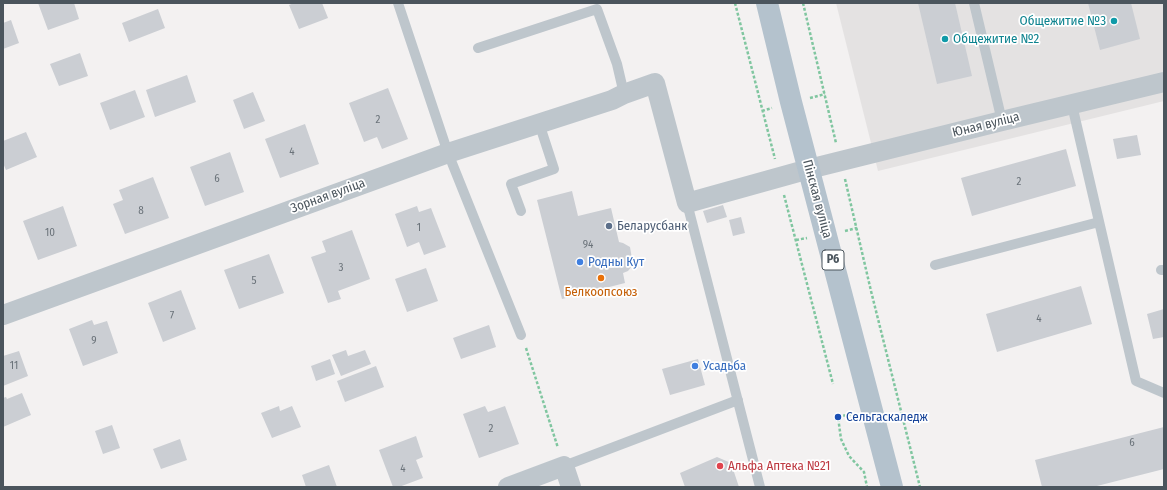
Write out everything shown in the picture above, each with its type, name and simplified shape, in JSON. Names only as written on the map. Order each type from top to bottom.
[{"type":"main road","name":"Пінская вуліца","points":[[767,3],[892,487]]},
{"type":"street","name":"Юная вуліца","points":[[687,203],[809,169],[1164,82]]},
{"type":"street","name":"Зорная вуліца","points":[[3,315],[448,153],[612,100],[655,83],[687,203]]},
{"type":"street","points":[[508,487],[564,466],[572,487]]},
{"type":"lane","points":[[398,3],[448,153],[521,335]]},
{"type":"lane","points":[[974,3],[1002,121]]},
{"type":"lane","points":[[478,48],[597,9],[617,64],[624,94]]},
{"type":"lane","points":[[1072,105],[1136,381],[1164,393]]},
{"type":"lane","points":[[521,211],[511,184],[554,169],[539,123]]},
{"type":"lane","points":[[687,203],[760,487]]},
{"type":"lane","points":[[935,265],[1099,222]]},
{"type":"lane","points":[[564,466],[738,400]]},
{"type":"path","points":[[802,3],[920,487]]},
{"type":"path","points":[[521,335],[564,466]]},
{"type":"path","points":[[838,417],[842,439],[849,456],[864,472],[868,487]]},
{"type":"shaded area","points":[[836,3],[1164,3],[1164,101],[878,171]]},
{"type":"building","points":[[38,3],[74,3],[79,19],[48,30]]},
{"type":"building","points":[[294,3],[322,3],[328,18],[299,29],[289,5]]},
{"type":"building","name":"Общежитие №2","points":[[918,3],[955,3],[972,76],[937,84]]},
{"type":"building","name":"Общежитие №3","points":[[1088,3],[1131,3],[1140,39],[1100,50]]},
{"type":"building","points":[[158,9],[165,28],[129,42],[122,23]]},
{"type":"building","points":[[11,20],[19,43],[3,49],[3,23]]},
{"type":"building","points":[[80,53],[88,76],[59,86],[50,64]]},
{"type":"building","points":[[187,75],[196,102],[155,117],[146,90]]},
{"type":"building","points":[[388,88],[408,139],[382,149],[377,137],[364,142],[349,103]]},
{"type":"building","points":[[135,90],[145,117],[110,130],[100,103]]},
{"type":"building","points":[[253,92],[265,121],[244,129],[233,100]]},
{"type":"building","points":[[305,124],[319,164],[280,178],[265,139]]},
{"type":"building","points":[[26,132],[37,157],[6,170],[3,163],[3,141]]},
{"type":"building","points":[[1137,135],[1141,155],[1117,159],[1113,139]]},
{"type":"building","points":[[1066,149],[1076,186],[972,216],[961,178]]},
{"type":"building","points":[[230,152],[244,192],[205,206],[190,167]]},
{"type":"building","points":[[153,177],[169,218],[125,234],[113,204],[123,200],[119,190]]},
{"type":"building","points":[[572,191],[578,216],[611,208],[619,242],[630,247],[633,265],[628,271],[623,273],[625,283],[562,299],[537,200]]},
{"type":"building","points":[[723,205],[727,217],[707,223],[703,211]]},
{"type":"building","points":[[63,206],[77,246],[38,260],[23,221]]},
{"type":"building","points":[[417,206],[419,212],[431,208],[446,247],[424,255],[419,242],[407,247],[395,214]]},
{"type":"building","points":[[741,217],[745,233],[733,236],[729,220]]},
{"type":"building","points":[[352,230],[370,279],[338,291],[341,299],[328,303],[311,257],[326,252],[322,241]]},
{"type":"building","points":[[269,254],[284,293],[239,309],[224,270]]},
{"type":"building","points":[[426,268],[438,301],[407,312],[395,279]]},
{"type":"building","points":[[1081,286],[1092,324],[997,352],[986,314]]},
{"type":"building","points":[[181,290],[196,329],[163,342],[148,303]]},
{"type":"building","points":[[1164,309],[1164,337],[1153,339],[1147,314]]},
{"type":"building","points":[[92,320],[94,325],[107,321],[118,353],[83,366],[69,329]]},
{"type":"building","points":[[489,325],[496,347],[461,359],[453,338]]},
{"type":"building","points":[[346,350],[348,356],[365,350],[371,364],[341,376],[332,355]]},
{"type":"building","points":[[19,351],[28,376],[3,386],[3,356]]},
{"type":"building","points":[[330,359],[335,374],[316,381],[311,366]]},
{"type":"building","points":[[698,359],[705,385],[670,395],[662,369]]},
{"type":"building","points":[[376,366],[384,387],[345,402],[337,381]]},
{"type":"building","points":[[22,393],[31,415],[3,427],[3,398],[6,397],[7,399]]},
{"type":"building","points":[[279,406],[280,411],[292,406],[301,427],[272,438],[261,413]]},
{"type":"building","points":[[485,406],[488,412],[505,406],[519,444],[479,458],[463,414]]},
{"type":"building","points":[[112,425],[120,448],[103,454],[95,431]]},
{"type":"building","points":[[1164,427],[1164,469],[1093,487],[1042,487],[1035,460]]},
{"type":"building","points":[[416,436],[423,457],[416,460],[423,478],[399,487],[393,487],[379,450]]},
{"type":"building","points":[[180,439],[187,460],[161,469],[153,449]]},
{"type":"building","points":[[717,457],[731,463],[739,487],[685,487],[680,473]]},
{"type":"building","points":[[329,465],[337,487],[306,487],[302,475]]},
{"type":"place","name":"Общежитие №3","points":[[1114,21]]},
{"type":"place","name":"Общежитие №2","points":[[945,39]]},
{"type":"place","name":"Беларусбанк","points":[[609,226]]},
{"type":"place","name":"Родны Кут","points":[[580,262]]},
{"type":"place","name":"Белкоопсоюз","points":[[601,278]]},
{"type":"place","name":"Усадьба","points":[[695,366]]},
{"type":"place","name":"Сельгаскаледж","points":[[838,417]]},
{"type":"place","name":"Альфа Аптека №21","points":[[720,466]]}]
